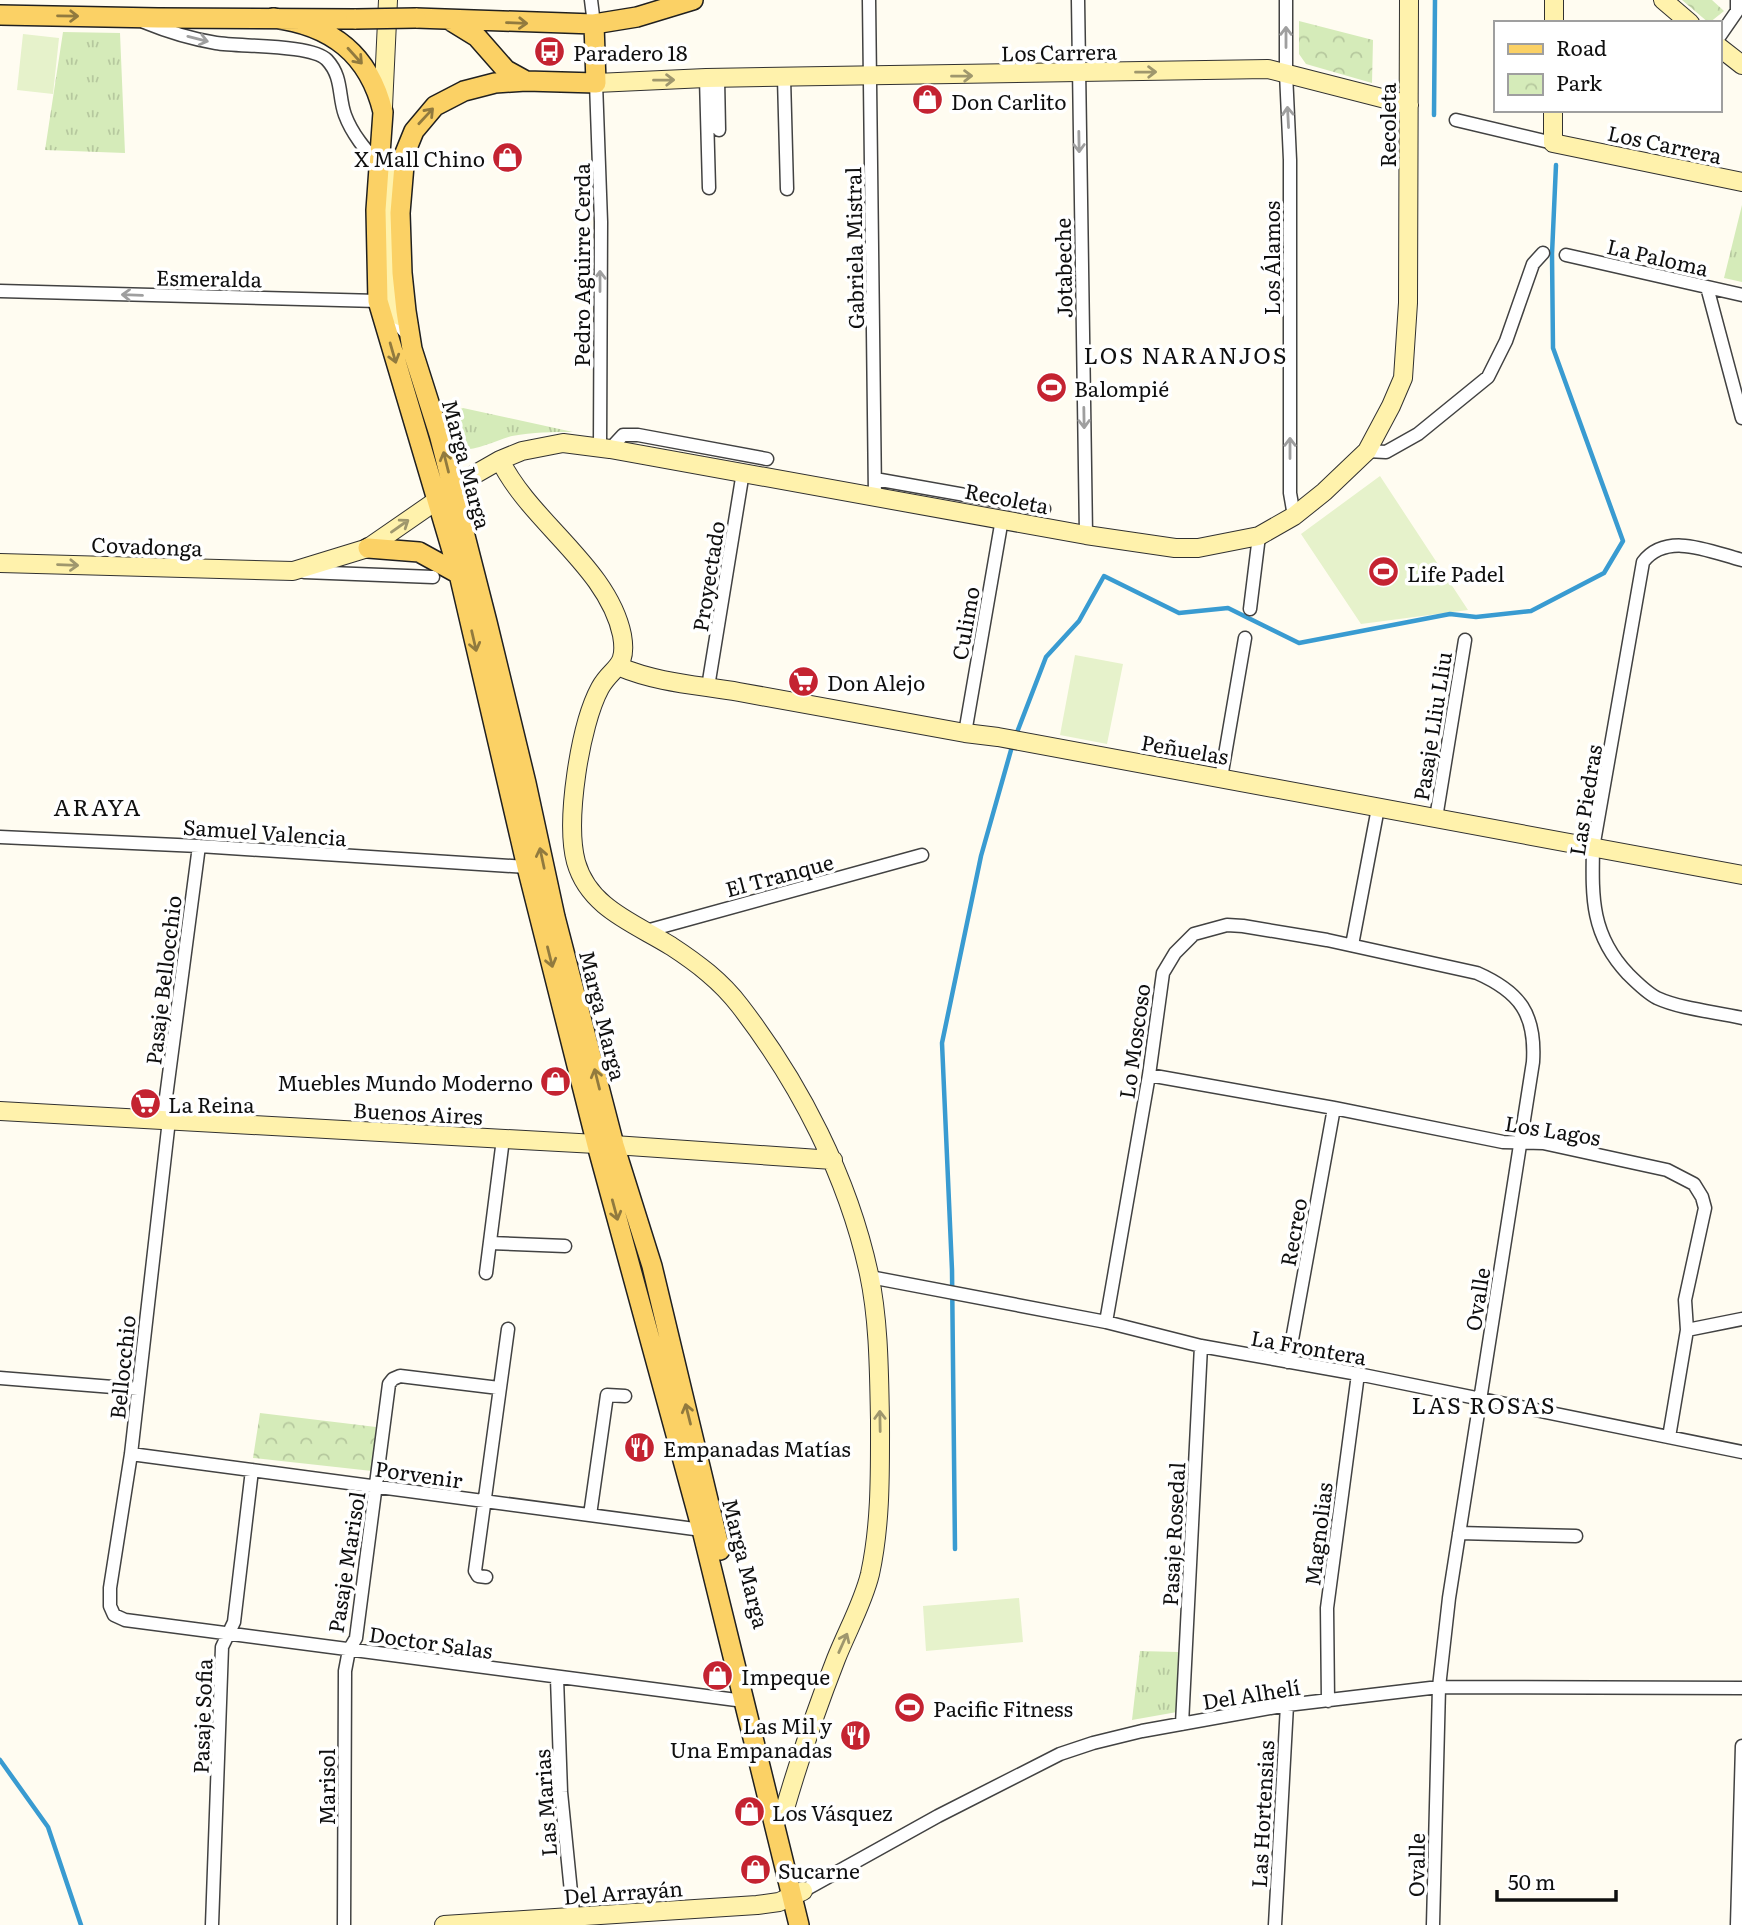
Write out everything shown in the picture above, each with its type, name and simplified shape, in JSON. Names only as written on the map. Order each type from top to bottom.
[{"type":"main road","points":[[0,15],[416,18],[594,24],[638,17],[693,0]]},
{"type":"main road","points":[[274,18],[310,25],[348,48],[363,65],[374,84],[383,112]]},
{"type":"main road","points":[[448,19],[477,37],[506,70],[526,81]]},
{"type":"main road","points":[[408,340],[400,243],[402,183],[408,142],[419,121],[449,98],[495,83],[596,83],[594,24]]},
{"type":"main road","name":"Marga Marga","points":[[383,112],[376,210],[378,301],[445,495],[520,756],[606,1145],[744,1701],[798,1894],[811,1925]]},
{"type":"main road","name":"Marga Marga","points":[[408,340],[439,434],[445,495],[459,574],[527,867],[606,1145],[652,1266],[784,1812],[798,1894],[799,1925]]},
{"type":"main road","points":[[368,548],[419,552],[459,574]]},
{"type":"street","name":"Marga Marga","points":[[388,0],[383,112],[394,292],[408,340]]},
{"type":"street","name":"Gabriela Mistral","points":[[869,0],[875,488]]},
{"type":"street","name":"Jotabeche","points":[[1078,0],[1086,535]]},
{"type":"street","name":"Los Álamos","points":[[1286,0],[1290,160],[1290,493],[1294,516]]},
{"type":"street","name":"Recoleta","points":[[875,488],[1002,519],[1086,535],[1175,548],[1198,548],[1259,536],[1294,516],[1334,484],[1367,451],[1403,378],[1408,303],[1409,0]]},
{"type":"street","points":[[1554,0],[1554,21]]},
{"type":"street","points":[[1663,0],[1688,21]]},
{"type":"street","points":[[1721,34],[1737,11],[1737,0]]},
{"type":"street","points":[[594,1],[594,24]]},
{"type":"street","points":[[134,18],[162,29],[216,43],[319,54],[332,66],[339,80],[344,113],[354,135],[378,164]]},
{"type":"street","points":[[1721,49],[1742,65]]},
{"type":"street","name":"Los Carrera","points":[[596,83],[712,78],[1268,69],[1409,106]]},
{"type":"street","points":[[712,78],[719,130]]},
{"type":"street","points":[[709,188],[712,78]]},
{"type":"street","points":[[784,78],[787,189]]},
{"type":"street","name":"Pedro Aguirre Cerda","points":[[596,83],[605,448]]},
{"type":"street","points":[[1553,112],[1553,143]]},
{"type":"street","name":"Los Carrera","points":[[1456,120],[1742,183]]},
{"type":"street","points":[[1367,451],[1386,452],[1418,434],[1488,377],[1506,341],[1533,264],[1543,253]]},
{"type":"street","name":"La Paloma","points":[[1566,255],[1742,295]]},
{"type":"street","points":[[1707,287],[1742,418]]},
{"type":"street","name":"Esmeralda","points":[[0,291],[378,301]]},
{"type":"street","points":[[378,301],[408,340]]},
{"type":"street","points":[[605,448],[623,435],[638,435],[767,459]]},
{"type":"street","name":"Recoleta","points":[[445,495],[500,460],[522,451],[563,443],[743,472],[1044,509]]},
{"type":"street","points":[[500,460],[512,484],[601,587],[614,609],[622,636],[620,667],[601,686],[583,735],[572,824],[576,862],[587,884],[601,903],[615,915],[646,931],[708,972],[735,1000],[783,1067],[832,1160],[870,1277],[879,1397],[878,1525],[869,1578],[809,1729],[784,1812]]},
{"type":"street","name":"Proyectado","points":[[708,687],[743,472]]},
{"type":"street","name":"Covadonga","points":[[293,571],[368,548],[445,495]]},
{"type":"street","name":"Culimo","points":[[965,733],[1002,519]]},
{"type":"street","points":[[1250,609],[1259,536]]},
{"type":"street","name":"Las Piedras","points":[[1742,560],[1680,545],[1667,545],[1657,549],[1643,562],[1593,848],[1593,907],[1600,932],[1615,960],[1636,982],[1657,998],[1742,1018]]},
{"type":"street","name":"Covadonga","points":[[0,563],[433,577]]},
{"type":"street","points":[[1221,778],[1245,638]]},
{"type":"street","name":"Pasaje Lliu Lliu","points":[[1436,818],[1465,640]]},
{"type":"street","name":"Peñuelas","points":[[620,667],[645,678],[998,737],[1742,875]]},
{"type":"street","points":[[1352,945],[1378,808]]},
{"type":"street","name":"Samuel Valencia","points":[[0,837],[199,846],[527,867]]},
{"type":"street","name":"Pasaje Bellocchio","points":[[166,1120],[199,846]]},
{"type":"street","name":"El Tranque","points":[[646,931],[922,855]]},
{"type":"street","name":"Lo Moscoso","points":[[1106,1322],[1149,1075],[1163,973],[1175,953],[1194,934],[1227,925],[1352,945]]},
{"type":"street","name":"Ovalle","points":[[1352,945],[1477,973],[1494,981],[1519,999],[1532,1026],[1534,1046],[1522,1142],[1449,1598],[1439,1687],[1433,1925]]},
{"type":"street","name":"Los Lagos","points":[[1149,1075],[1503,1142],[1543,1143],[1667,1170],[1693,1184],[1702,1197],[1704,1208],[1685,1300],[1687,1329],[1670,1437]]},
{"type":"street","name":"Recreo","points":[[1288,1362],[1334,1108]]},
{"type":"street","name":"Buenos Aires","points":[[0,1111],[832,1160]]},
{"type":"street","name":"Bellocchio","points":[[114,1615],[110,1606],[110,1588],[131,1454],[166,1120]]},
{"type":"street","points":[[485,1273],[503,1139]]},
{"type":"street","points":[[489,1243],[565,1246]]},
{"type":"street","name":"La Frontera","points":[[870,1277],[1106,1322],[1201,1346],[1357,1374],[1742,1452]]},
{"type":"street","points":[[1687,1329],[1742,1318]]},
{"type":"street","points":[[486,1577],[478,1576],[475,1571],[508,1329]]},
{"type":"street","name":"Pasaje Rosedal","points":[[1182,1724],[1201,1346]]},
{"type":"street","name":"Magnolias","points":[[1328,1701],[1327,1608],[1357,1374]]},
{"type":"street","name":"Pasaje Marisol","points":[[349,1650],[356,1638],[389,1384],[400,1376],[499,1388]]},
{"type":"street","points":[[0,1378],[138,1389]]},
{"type":"street","points":[[590,1515],[607,1395],[625,1396]]},
{"type":"street","name":"Porvenir","points":[[131,1454],[702,1531]]},
{"type":"street","name":"Pasaje Sofia","points":[[212,1925],[222,1647],[233,1622],[252,1470]]},
{"type":"street","points":[[1459,1533],[1576,1536]]},
{"type":"street","name":"Doctor Salas","points":[[114,1615],[125,1620],[744,1701]]},
{"type":"street","name":"Marisol","points":[[344,1925],[345,1671],[349,1650]]},
{"type":"street","name":"Las Marias","points":[[557,1678],[561,1793],[574,1921]]},
{"type":"street","name":"Del Alhelí","points":[[798,1894],[938,1816],[1060,1754],[1093,1743],[1287,1705],[1439,1687],[1742,1688]]},
{"type":"street","name":"Las Hortensias","points":[[1275,1925],[1287,1705]]},
{"type":"street","points":[[1737,1925],[1742,1746]]},
{"type":"street","name":"Del Arrayán","points":[[444,1925],[574,1921],[757,1905],[779,1902],[798,1894]]},
{"type":"green space","points":[[1682,0],[1712,0],[1724,11],[1712,21],[1707,21]]},
{"type":"green space","points":[[1299,21],[1373,40],[1372,83],[1306,64],[1299,54]]},
{"type":"green space","points":[[63,32],[120,33],[125,153],[45,150]]},
{"type":"green space","points":[[23,34],[59,38],[53,94],[17,90]]},
{"type":"green space","points":[[1742,205],[1742,282],[1724,278]]},
{"type":"green space","points":[[463,408],[573,432],[512,436],[479,447],[458,450],[451,413]]},
{"type":"green space","name":"Life Padel","points":[[1380,476],[1468,610],[1361,624],[1301,534]]},
{"type":"green space","points":[[1075,655],[1123,664],[1107,744],[1060,735]]},
{"type":"green space","points":[[260,1413],[376,1427],[372,1471],[253,1458]]},
{"type":"green space","points":[[1019,1598],[1023,1642],[926,1651],[923,1606]]},
{"type":"green space","points":[[1140,1651],[1178,1652],[1177,1712],[1132,1720]]},
{"type":"waterway","points":[[1434,115],[1435,0]]},
{"type":"waterway","points":[[1016,735],[1046,657],[1079,621],[1104,576],[1179,613],[1228,608],[1299,643],[1450,614],[1476,617],[1531,611],[1604,573],[1623,541],[1553,348],[1552,254],[1556,165]]},
{"type":"waterway","points":[[955,1549],[952,1270],[942,1043],[981,856],[1013,743]]},
{"type":"waterway","points":[[0,1760],[48,1827],[81,1925]]},
{"type":"place","name":"Paradero 18","points":[[550,51]]},
{"type":"place","name":"Don Carlito","points":[[928,100]]},
{"type":"place","name":"X Mall Chino","points":[[508,157]]},
{"type":"place","name":"Balompié","points":[[1051,387]]},
{"type":"place","name":"Life Padel","points":[[1384,572]]},
{"type":"place","name":"Don Alejo","points":[[804,681]]},
{"type":"place","name":"Muebles Mundo Moderno","points":[[556,1081]]},
{"type":"place","name":"La Reina","points":[[145,1103]]},
{"type":"place","name":"Empanadas Matías","points":[[640,1447]]},
{"type":"place","name":"Impeque","points":[[718,1675]]},
{"type":"place","name":"Pacific Fitness","points":[[910,1707]]},
{"type":"place","name":"Las Mil y Una Empanadas","points":[[855,1736]]},
{"type":"place","name":"Los Vásquez","points":[[749,1811]]},
{"type":"place","name":"Sucarne","points":[[755,1869]]},
{"type":"district","name":"LOS NARANJOS","points":[[1186,354]]},
{"type":"district","name":"ARAYA","points":[[98,806]]},
{"type":"district","name":"LAS ROSAS","points":[[1484,1404]]}]
